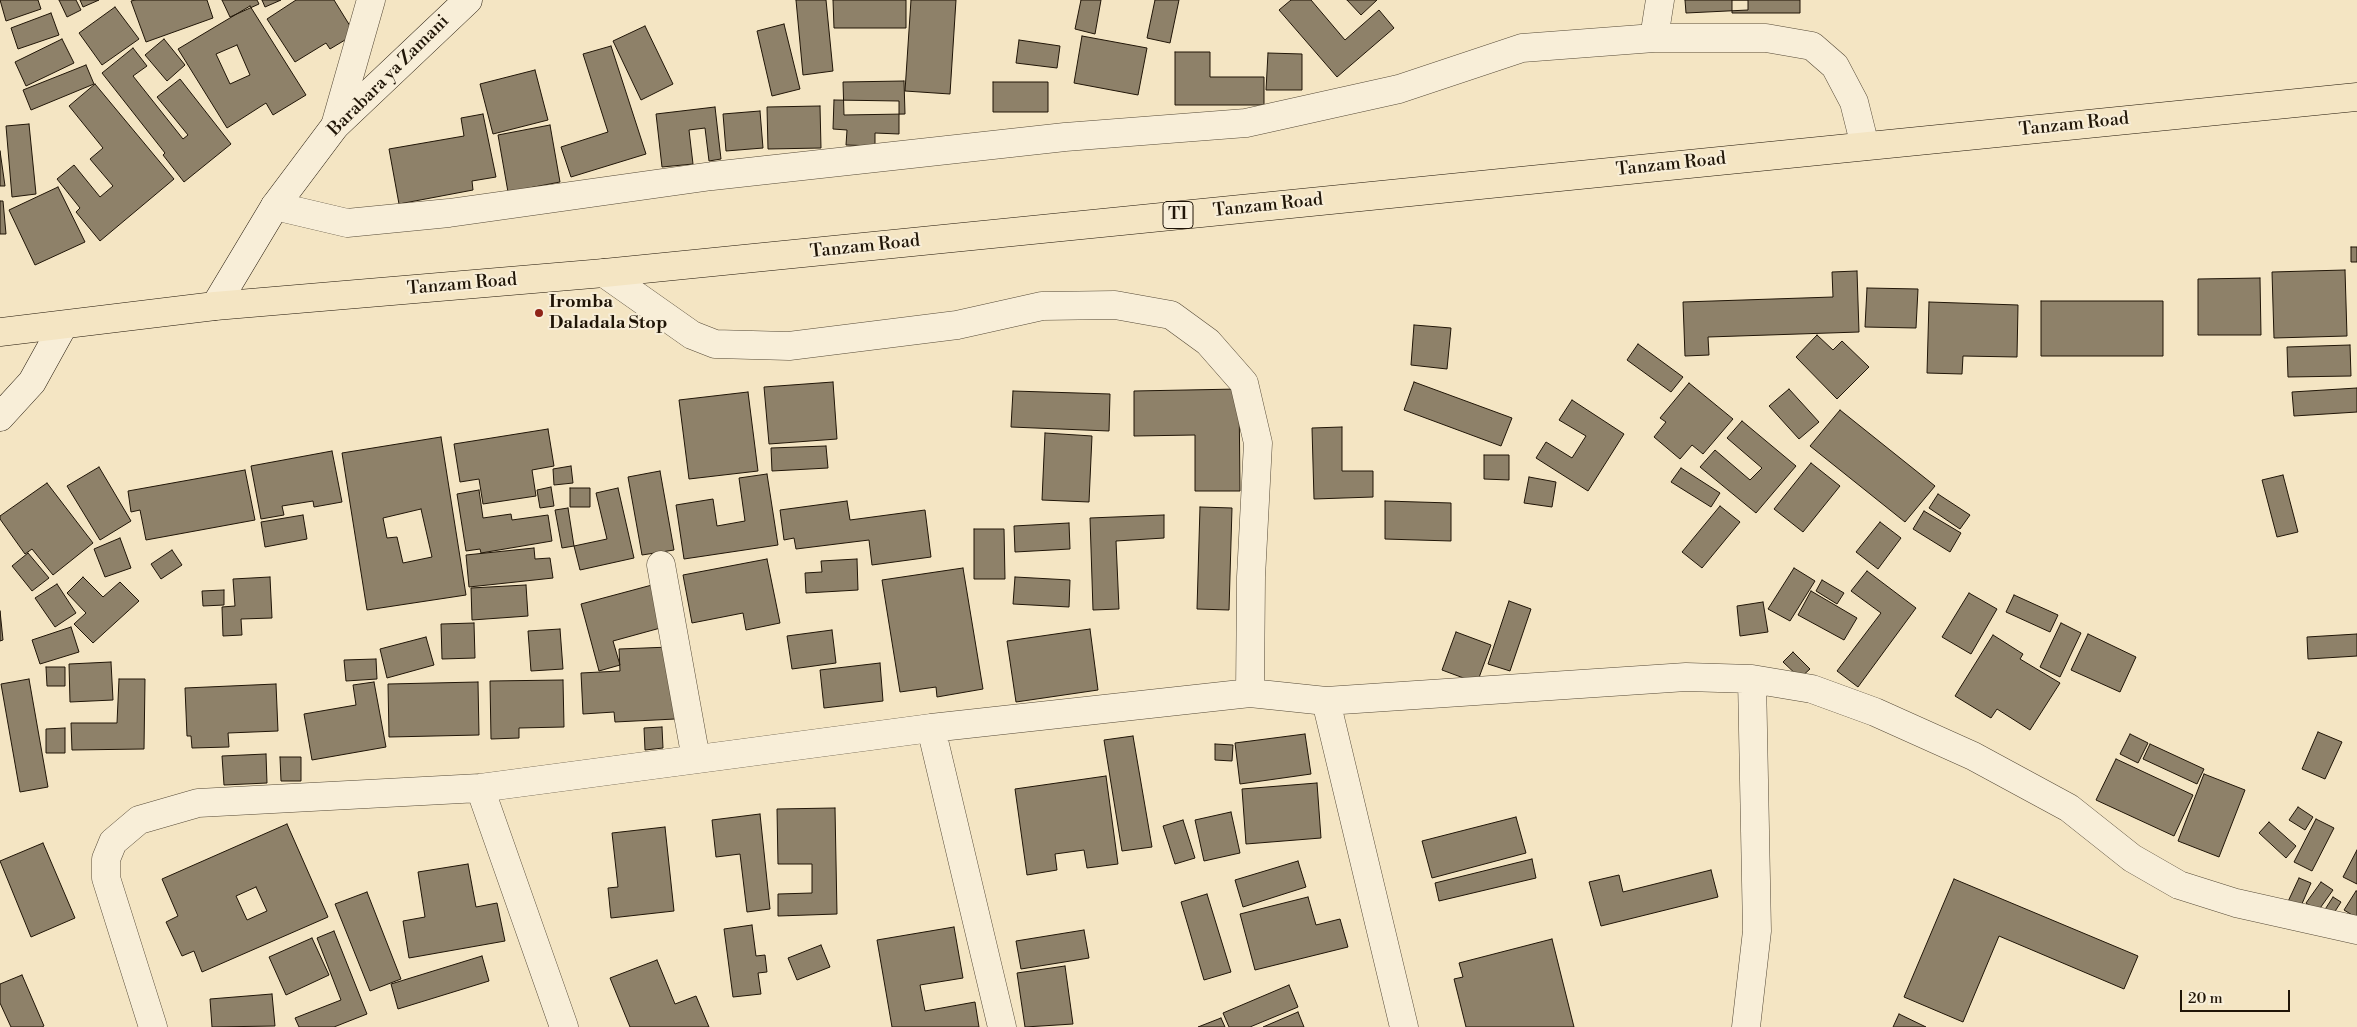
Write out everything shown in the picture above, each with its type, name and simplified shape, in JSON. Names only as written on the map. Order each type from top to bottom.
[{"type":"highway","name":"Tanzam Road","points":[[0,332],[63,326],[215,306],[604,273],[2357,97]]},
{"type":"street","points":[[335,126],[371,0]]},
{"type":"street","name":"Barabara ya Zamani","points":[[215,306],[275,206],[335,126],[468,0]]},
{"type":"street","points":[[1654,38],[1660,0]]},
{"type":"street","points":[[275,206],[347,223],[449,213],[731,174],[1065,137],[1246,123],[1399,88],[1522,48],[1654,38],[1766,38],[1812,46],[1835,66],[1854,102],[1865,146]]},
{"type":"street","points":[[604,273],[692,334],[715,344],[789,346],[957,325],[1042,306],[1115,305],[1171,315],[1208,342],[1244,383],[1258,443],[1251,577],[1250,693]]},
{"type":"street","points":[[0,417],[32,382],[63,326]]},
{"type":"street","points":[[661,565],[696,759]]},
{"type":"street","points":[[153,1027],[106,878],[106,859],[112,842],[139,820],[198,803],[480,788],[931,728],[1250,693],[1326,701],[1686,677],[1752,679],[1812,688],[1875,712],[1973,756],[2069,808],[2132,858],[2179,885],[2236,903],[2357,930]]},
{"type":"street","points":[[1746,1027],[1757,931],[1752,679]]},
{"type":"street","points":[[1326,701],[1404,1027]]},
{"type":"street","points":[[931,728],[1002,1027]]},
{"type":"street","points":[[480,788],[564,1027]]},
{"type":"building","points":[[0,0],[38,0],[41,9],[6,21]]},
{"type":"building","points":[[59,0],[76,0],[81,10],[67,17]]},
{"type":"building","points":[[80,0],[99,0],[83,7]]},
{"type":"building","points":[[207,0],[213,18],[146,42],[131,1]]},
{"type":"building","points":[[222,0],[257,0],[259,4],[230,17]]},
{"type":"building","points":[[262,0],[281,0],[265,7]]},
{"type":"building","points":[[296,0],[334,0],[355,34],[330,49],[326,43],[295,62],[267,19]]},
{"type":"building","points":[[796,0],[826,0],[833,71],[803,75]]},
{"type":"building","points":[[833,0],[906,0],[906,28],[834,28]]},
{"type":"building","points":[[911,0],[956,0],[950,94],[905,91]]},
{"type":"building","points":[[1081,0],[1101,0],[1095,34],[1075,29]]},
{"type":"building","points":[[1155,0],[1179,0],[1170,43],[1147,38]]},
{"type":"building","points":[[1291,0],[1311,0],[1345,40],[1379,10],[1394,28],[1337,77],[1279,10]]},
{"type":"building","points":[[1347,0],[1377,0],[1361,15]]},
{"type":"building","points":[[1685,0],[1748,0],[1748,10],[1686,13]]},
{"type":"building","points":[[1732,0],[1800,0],[1800,13],[1732,13]]},
{"type":"building","points":[[250,6],[306,95],[273,115],[266,103],[227,128],[178,49]],"holes":[[[237,45],[250,75],[230,84],[216,54]]]},
{"type":"building","points":[[115,7],[139,39],[102,65],[79,33]]},
{"type":"building","points":[[51,13],[59,35],[18,49],[11,28]]},
{"type":"building","points":[[784,24],[800,89],[772,96],[757,31]]},
{"type":"building","points":[[645,26],[673,84],[641,100],[613,41]]},
{"type":"building","points":[[1082,36],[1147,48],[1138,95],[1074,83]]},
{"type":"building","points":[[62,39],[74,63],[26,86],[15,62]]},
{"type":"building","points":[[164,39],[185,65],[167,81],[145,55]]},
{"type":"building","points":[[1019,40],[1060,46],[1057,68],[1016,63]]},
{"type":"building","points":[[611,46],[646,154],[571,177],[561,147],[608,132],[583,54]]},
{"type":"building","points":[[133,48],[147,66],[133,76],[183,139],[188,135],[157,97],[180,79],[231,144],[184,182],[163,155],[165,153],[102,73]]},
{"type":"building","points":[[1175,52],[1210,52],[1210,77],[1264,77],[1264,105],[1175,105]]},
{"type":"building","points":[[1268,53],[1302,54],[1302,90],[1266,90]]},
{"type":"building","points":[[86,65],[94,84],[31,110],[23,90]]},
{"type":"building","points":[[535,70],[548,120],[493,134],[480,84]]},
{"type":"building","points":[[904,81],[905,114],[844,115],[843,82]]},
{"type":"building","points":[[993,82],[1048,82],[1048,112],[993,112]]},
{"type":"building","points":[[95,84],[174,179],[100,241],[76,212],[80,208],[57,179],[74,165],[100,197],[113,186],[90,159],[103,148],[69,106]]},
{"type":"building","points":[[834,100],[899,101],[899,134],[875,133],[875,146],[846,145],[847,130],[833,129]]},
{"type":"building","points":[[820,106],[821,148],[768,149],[767,107]]},
{"type":"building","points":[[715,107],[721,159],[709,161],[705,128],[689,130],[693,164],[662,167],[656,114]]},
{"type":"building","points":[[760,111],[763,148],[726,151],[723,114]]},
{"type":"building","points":[[483,114],[496,177],[472,181],[473,190],[399,204],[389,149],[464,136],[461,118]]},
{"type":"building","points":[[29,124],[36,194],[12,197],[6,126]]},
{"type":"building","points":[[550,125],[560,182],[508,192],[498,135]]},
{"type":"building","points":[[0,151],[5,186],[0,186]]},
{"type":"building","points":[[58,187],[85,242],[35,265],[9,210]]},
{"type":"building","points":[[0,201],[3,201],[6,234],[0,234]]},
{"type":"building","points":[[2351,247],[2357,247],[2357,262],[2351,262]]},
{"type":"building","points":[[2345,270],[2347,336],[2274,338],[2272,272]]},
{"type":"building","points":[[1857,271],[1859,332],[1708,337],[1709,355],[1685,356],[1683,302],[1833,297],[1832,272]]},
{"type":"building","points":[[2260,278],[2261,335],[2198,335],[2198,279]]},
{"type":"building","points":[[1867,288],[1918,289],[1916,328],[1865,327]]},
{"type":"building","points":[[2041,301],[2163,301],[2163,356],[2041,356]]},
{"type":"building","points":[[1929,302],[2018,305],[2017,357],[1963,356],[1962,374],[1927,373]]},
{"type":"building","points":[[1414,325],[1451,328],[1447,369],[1411,365]]},
{"type":"building","points":[[1817,335],[1833,350],[1842,341],[1869,367],[1837,399],[1796,357]]},
{"type":"building","points":[[1638,344],[1683,377],[1671,392],[1627,360]]},
{"type":"building","points":[[2350,345],[2351,376],[2288,377],[2287,347]]},
{"type":"building","points":[[833,382],[837,439],[769,444],[764,387]]},
{"type":"building","points":[[1414,382],[1512,418],[1501,446],[1404,410]]},
{"type":"building","points":[[1689,383],[1733,419],[1703,454],[1692,445],[1680,459],[1654,437],[1666,422],[1660,418]]},
{"type":"building","points":[[2357,388],[2357,412],[2294,416],[2292,392]]},
{"type":"building","points":[[1239,389],[1240,491],[1195,491],[1195,435],[1134,436],[1134,391]]},
{"type":"building","points":[[1789,389],[1819,422],[1799,439],[1769,406]]},
{"type":"building","points":[[1013,391],[1110,394],[1109,431],[1011,427]]},
{"type":"building","points":[[748,392],[758,471],[689,479],[679,400]]},
{"type":"building","points":[[1572,400],[1624,434],[1588,491],[1536,458],[1546,442],[1572,458],[1586,436],[1559,420]]},
{"type":"building","points":[[1840,410],[1935,486],[1905,522],[1810,446]]},
{"type":"building","points":[[1742,421],[1796,466],[1756,513],[1700,467],[1715,450],[1750,480],[1762,468],[1727,438]]},
{"type":"building","points":[[1342,427],[1342,471],[1373,471],[1373,497],[1314,499],[1312,428]]},
{"type":"building","points":[[548,429],[554,466],[532,470],[536,496],[483,504],[479,479],[460,482],[454,444]]},
{"type":"building","points":[[1045,433],[1092,436],[1089,502],[1042,500]]},
{"type":"building","points":[[441,437],[466,595],[367,610],[342,453]],"holes":[[[421,509],[432,557],[403,563],[397,537],[387,538],[383,518]]]},
{"type":"building","points":[[826,446],[828,468],[772,471],[771,448]]},
{"type":"building","points":[[332,451],[342,502],[314,507],[313,501],[282,506],[284,515],[261,519],[251,466]]},
{"type":"building","points":[[1484,455],[1509,455],[1509,480],[1484,479]]},
{"type":"building","points":[[1811,463],[1840,486],[1803,532],[1774,509]]},
{"type":"building","points":[[571,466],[573,483],[554,485],[553,469]]},
{"type":"building","points":[[99,467],[131,521],[100,540],[67,486]]},
{"type":"building","points":[[1681,468],[1720,493],[1711,507],[1671,482]]},
{"type":"building","points":[[245,470],[255,520],[146,540],[140,510],[131,512],[128,491]]},
{"type":"building","points":[[660,471],[674,550],[642,555],[628,477]]},
{"type":"building","points":[[767,474],[778,545],[684,559],[676,505],[713,499],[717,526],[745,521],[739,478]]},
{"type":"building","points":[[2283,475],[2298,532],[2277,537],[2262,480]]},
{"type":"building","points":[[1529,477],[1556,482],[1552,507],[1524,503]]},
{"type":"building","points":[[47,483],[93,543],[53,575],[32,549],[25,554],[0,519],[0,516]]},
{"type":"building","points":[[551,487],[554,506],[540,508],[537,490]]},
{"type":"building","points":[[570,488],[590,488],[590,507],[570,507]]},
{"type":"building","points":[[618,488],[634,558],[580,570],[574,546],[607,539],[596,493]]},
{"type":"building","points":[[479,490],[483,518],[511,514],[512,520],[548,515],[552,541],[481,553],[480,549],[466,551],[457,494]]},
{"type":"building","points":[[1938,494],[1970,515],[1960,529],[1929,508]]},
{"type":"building","points":[[847,501],[850,520],[925,510],[931,557],[872,565],[869,540],[796,549],[794,538],[784,540],[780,510]]},
{"type":"building","points":[[1385,501],[1451,503],[1451,541],[1385,539]]},
{"type":"building","points":[[1720,506],[1740,522],[1702,568],[1682,552]]},
{"type":"building","points":[[1200,507],[1232,508],[1229,610],[1197,609]]},
{"type":"building","points":[[568,508],[574,546],[562,548],[555,510]]},
{"type":"building","points":[[1924,511],[1961,533],[1950,552],[1913,529]]},
{"type":"building","points":[[303,515],[307,539],[265,547],[261,522]]},
{"type":"building","points":[[1164,515],[1164,538],[1116,541],[1119,609],[1093,610],[1090,518]]},
{"type":"building","points":[[1880,522],[1901,538],[1878,569],[1856,552]]},
{"type":"building","points":[[1069,523],[1070,549],[1015,552],[1014,526]]},
{"type":"building","points":[[974,529],[1004,529],[1005,579],[974,579]]},
{"type":"building","points":[[120,538],[131,568],[105,577],[94,549]]},
{"type":"building","points":[[534,548],[535,559],[550,558],[553,578],[469,587],[466,555]]},
{"type":"building","points":[[172,550],[182,565],[161,579],[151,564]]},
{"type":"building","points":[[28,553],[49,578],[32,591],[12,566]]},
{"type":"building","points":[[767,559],[780,623],[746,630],[743,613],[692,623],[683,575]]},
{"type":"building","points":[[857,559],[858,590],[806,593],[805,573],[822,572],[821,561]]},
{"type":"building","points":[[963,568],[983,689],[937,697],[936,687],[900,692],[882,580]]},
{"type":"building","points":[[1794,568],[1815,581],[1790,621],[1768,609]]},
{"type":"building","points":[[1867,571],[1916,608],[1858,687],[1837,671],[1881,613],[1851,591]]},
{"type":"building","points":[[83,577],[103,597],[120,582],[139,601],[93,643],[74,624],[86,613],[67,593]]},
{"type":"building","points":[[270,577],[272,618],[241,619],[242,635],[223,636],[222,607],[235,606],[233,579]]},
{"type":"building","points":[[1015,577],[1070,580],[1069,607],[1013,604]]},
{"type":"building","points":[[1822,580],[1844,593],[1837,604],[1816,591]]},
{"type":"building","points":[[57,584],[76,613],[55,627],[35,598]]},
{"type":"building","points":[[526,585],[528,616],[472,620],[471,588]]},
{"type":"building","points":[[652,585],[664,627],[613,641],[620,665],[599,671],[581,604]]},
{"type":"building","points":[[224,590],[224,605],[203,606],[202,591]]},
{"type":"building","points":[[1811,591],[1857,618],[1844,640],[1798,615]]},
{"type":"building","points":[[1969,593],[1997,609],[1971,654],[1942,637]]},
{"type":"building","points":[[2014,595],[2058,615],[2050,632],[2006,612]]},
{"type":"building","points":[[1509,601],[1531,609],[1510,671],[1488,664]]},
{"type":"building","points":[[1763,602],[1768,632],[1740,636],[1737,606]]},
{"type":"building","points":[[0,611],[3,640],[0,641]]},
{"type":"building","points":[[474,623],[475,658],[442,659],[441,624]]},
{"type":"building","points":[[2061,623],[2081,633],[2060,677],[2040,667]]},
{"type":"building","points":[[71,627],[79,652],[40,664],[32,640]]},
{"type":"building","points":[[560,629],[563,669],[531,671],[528,631]]},
{"type":"building","points":[[1090,629],[1098,690],[1016,702],[1007,641]]},
{"type":"building","points":[[832,630],[836,663],[792,669],[787,636]]},
{"type":"building","points":[[1456,632],[1491,645],[1477,683],[1442,670]]},
{"type":"building","points":[[2088,634],[2136,657],[2120,692],[2071,670]]},
{"type":"building","points":[[2357,634],[2357,656],[2308,659],[2307,637]]},
{"type":"building","points":[[1993,635],[2023,654],[2020,659],[2060,683],[2030,730],[1997,709],[1991,718],[1955,696]]},
{"type":"building","points":[[426,637],[434,665],[387,678],[380,649]]},
{"type":"building","points":[[670,647],[675,719],[615,722],[614,712],[583,714],[581,673],[620,671],[619,649]]},
{"type":"building","points":[[1793,652],[1810,669],[1800,678],[1783,662]]},
{"type":"building","points":[[376,659],[377,679],[346,681],[344,660]]},
{"type":"building","points":[[111,662],[113,700],[70,702],[69,664]]},
{"type":"building","points":[[880,663],[883,701],[824,708],[820,670]]},
{"type":"building","points":[[46,667],[65,667],[65,686],[47,686]]},
{"type":"building","points":[[29,679],[48,787],[20,792],[1,684]]},
{"type":"building","points":[[119,679],[145,679],[144,749],[72,750],[71,723],[117,723]]},
{"type":"building","points":[[563,680],[564,727],[519,728],[519,738],[491,739],[490,681]]},
{"type":"building","points":[[374,682],[386,747],[312,760],[304,714],[356,705],[353,685]]},
{"type":"building","points":[[478,682],[479,735],[389,737],[388,684]]},
{"type":"building","points":[[276,684],[278,731],[228,733],[229,747],[192,748],[191,736],[187,736],[185,688]]},
{"type":"building","points":[[662,727],[663,748],[645,750],[644,728]]},
{"type":"building","points":[[65,728],[65,753],[46,753],[46,729]]},
{"type":"building","points":[[2318,732],[2342,742],[2325,779],[2302,769]]},
{"type":"building","points":[[1305,734],[1311,774],[1240,784],[1235,743]]},
{"type":"building","points":[[2130,734],[2148,743],[2138,763],[2120,754]]},
{"type":"building","points":[[1133,736],[1152,847],[1122,851],[1104,740]]},
{"type":"building","points":[[1215,744],[1233,745],[1232,761],[1215,760]]},
{"type":"building","points":[[2150,744],[2204,769],[2197,784],[2143,759]]},
{"type":"building","points":[[266,754],[267,783],[224,785],[222,756]]},
{"type":"building","points":[[280,757],[301,757],[301,781],[281,781]]},
{"type":"building","points":[[2116,759],[2193,795],[2174,836],[2096,800]]},
{"type":"building","points":[[2204,774],[2245,790],[2219,857],[2178,841]]},
{"type":"building","points":[[1106,776],[1118,864],[1087,868],[1084,850],[1055,854],[1057,870],[1027,875],[1015,789]]},
{"type":"building","points":[[1317,783],[1321,838],[1246,844],[1242,789]]},
{"type":"building","points":[[2298,807],[2313,817],[2305,830],[2289,820]]},
{"type":"building","points":[[835,808],[837,914],[778,916],[778,894],[812,893],[812,864],[778,864],[777,809]]},
{"type":"building","points":[[1231,812],[1240,853],[1204,861],[1195,820]]},
{"type":"building","points":[[760,814],[770,909],[747,912],[740,854],[716,857],[712,820]]},
{"type":"building","points":[[1516,817],[1526,853],[1432,878],[1422,841]]},
{"type":"building","points":[[2316,819],[2334,828],[2312,871],[2294,862]]},
{"type":"building","points":[[1183,820],[1195,858],[1175,864],[1163,826]]},
{"type":"building","points":[[2269,822],[2296,846],[2286,858],[2259,833]]},
{"type":"building","points":[[287,824],[328,917],[202,972],[194,951],[182,956],[166,922],[178,916],[162,879]],"holes":[[[256,887],[267,911],[247,920],[236,896]]]},
{"type":"building","points":[[665,827],[674,911],[611,918],[608,888],[618,887],[612,833]]},
{"type":"building","points":[[43,843],[75,918],[31,937],[0,861]]},
{"type":"building","points":[[2357,850],[2357,884],[2343,877]]},
{"type":"building","points":[[1532,859],[1536,878],[1439,901],[1435,883]]},
{"type":"building","points":[[1298,861],[1306,887],[1243,907],[1235,880]]},
{"type":"building","points":[[468,864],[476,907],[497,903],[505,941],[409,958],[403,921],[425,917],[418,872]]},
{"type":"building","points":[[1711,870],[1718,897],[1601,926],[1589,882],[1619,875],[1623,892]]},
{"type":"building","points":[[2299,878],[2311,883],[2298,913],[2285,908]]},
{"type":"building","points":[[1954,879],[2138,956],[2124,989],[1999,936],[1963,1022],[1904,997]]},
{"type":"building","points":[[2321,882],[2333,890],[2318,911],[2306,903]]},
{"type":"building","points":[[2357,891],[2357,918],[2344,910]]},
{"type":"building","points":[[367,892],[401,979],[370,991],[335,904]]},
{"type":"building","points":[[1207,894],[1231,972],[1204,980],[1181,902]]},
{"type":"building","points":[[1308,897],[1316,925],[1340,919],[1348,947],[1255,970],[1240,914]]},
{"type":"building","points":[[2333,897],[2341,902],[2332,916],[2324,911]]},
{"type":"building","points":[[752,925],[756,956],[765,955],[767,972],[758,973],[761,994],[733,997],[724,929]]},
{"type":"building","points":[[954,927],[963,978],[920,985],[925,1011],[975,1002],[979,1027],[892,1027],[877,940]]},
{"type":"building","points":[[1084,930],[1089,958],[1021,969],[1016,941]]},
{"type":"building","points":[[334,931],[367,1014],[334,1027],[299,1027],[295,1018],[341,1000],[317,938]]},
{"type":"building","points":[[312,938],[329,975],[286,995],[269,957]]},
{"type":"building","points":[[1552,939],[1574,1027],[1466,1027],[1454,979],[1463,977],[1459,963]]},
{"type":"building","points":[[821,945],[830,967],[797,980],[788,958]]},
{"type":"building","points":[[482,956],[489,981],[398,1009],[391,984]]},
{"type":"building","points":[[657,960],[675,1004],[696,996],[709,1027],[630,1027],[610,978]]},
{"type":"building","points":[[1065,966],[1073,1024],[1025,1027],[1017,973]]},
{"type":"building","points":[[22,975],[44,1026],[42,1027],[11,1027],[0,1003],[0,984]]},
{"type":"building","points":[[1289,985],[1298,1007],[1250,1027],[1229,1027],[1223,1013]]},
{"type":"building","points":[[272,994],[275,1026],[212,1027],[210,999]]},
{"type":"building","points":[[1298,1012],[1304,1027],[1263,1027]]},
{"type":"building","points":[[1899,1014],[1926,1027],[1893,1027]]},
{"type":"building","points":[[1221,1018],[1225,1027],[1198,1027]]},
{"type":"place","name":"Iromba Daladala Stop","points":[[539,313]]}]
